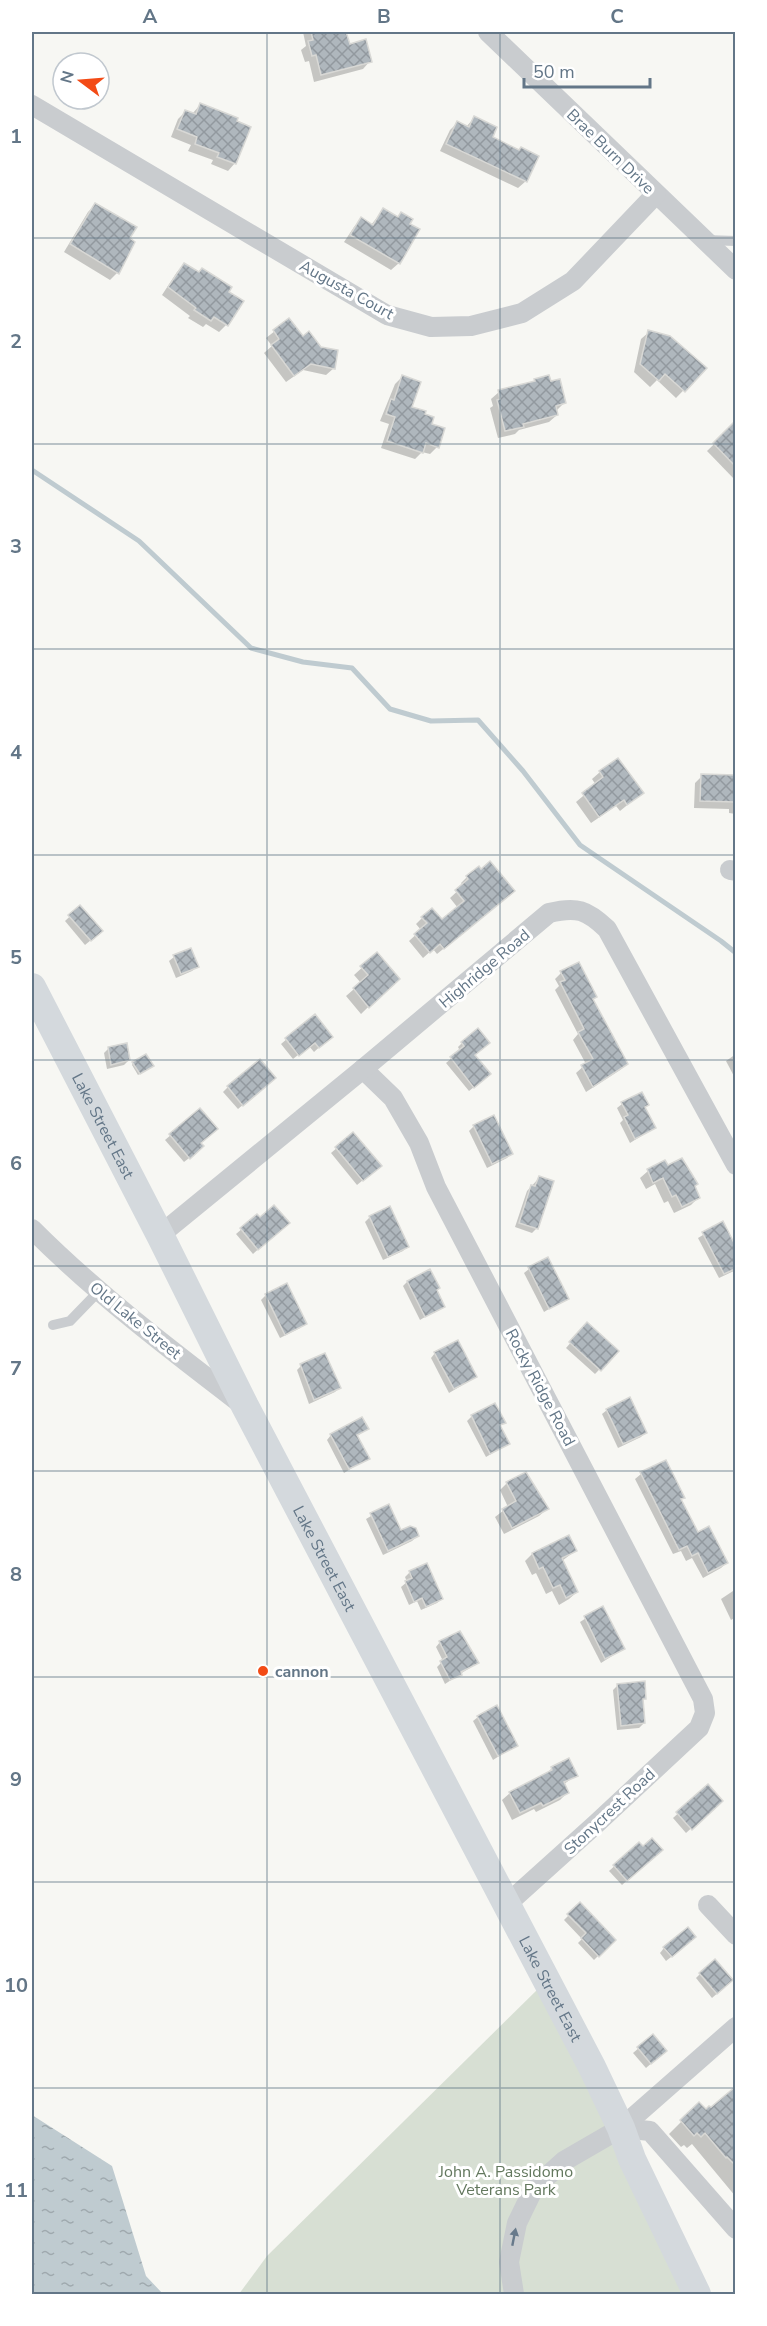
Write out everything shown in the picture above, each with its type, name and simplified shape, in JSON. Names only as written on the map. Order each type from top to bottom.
[{"type":"main road","name":"Lake Street East","points":[[32,987],[160,1234],[245,1406],[507,1904],[621,2128],[632,2159],[698,2295]]},
{"type":"street","name":"Brae Burn Drive","points":[[488,32],[735,270]]},
{"type":"street","name":"Augusta Court","points":[[32,105],[387,315],[431,327],[471,326],[522,313],[573,280],[656,194]]},
{"type":"street","name":"Highridge Road","points":[[160,1234],[363,1069],[549,913],[569,908],[594,916],[607,929],[735,1165]]},
{"type":"street","name":"Rocky Ridge Road","points":[[363,1069],[393,1098],[418,1143],[436,1187],[703,1699],[705,1713]]},
{"type":"street","name":"Old Lake Street","points":[[32,1229],[99,1291],[160,1342],[245,1406]]},
{"type":"street","name":"Stonycrest Road","points":[[507,1904],[699,1728],[705,1713]]},
{"type":"street","points":[[708,1905],[735,1935]]},
{"type":"street","points":[[514,2295],[509,2262],[517,2223],[534,2188],[564,2161],[621,2128],[735,2027]]},
{"type":"street","points":[[621,2128],[650,2131],[735,2229]]},
{"type":"lane","points":[[705,240],[735,241]]},
{"type":"lane","points":[[53,1325],[70,1321],[99,1291]]},
{"type":"green space","name":"John A. Passidomo Veterans Park","points":[[540,1987],[686,2294],[239,2294],[267,2256]]},
{"type":"water","points":[[32,2115],[112,2166],[146,2276],[163,2294],[32,2294]]},
{"type":"building","points":[[311,32],[346,32],[350,44],[366,39],[372,62],[321,75],[316,55],[312,56],[308,41],[313,40]]},
{"type":"building","points":[[200,103],[238,118],[237,121],[251,127],[236,164],[217,157],[219,153],[195,144],[197,137],[177,129],[185,110],[196,114]]},
{"type":"building","points":[[474,116],[497,127],[493,137],[519,150],[521,147],[539,156],[527,182],[446,144],[457,121],[469,127]]},
{"type":"building","points":[[95,203],[137,227],[130,238],[135,242],[119,274],[70,244]]},
{"type":"building","points":[[383,208],[398,217],[401,212],[413,219],[410,224],[420,229],[400,264],[350,235],[361,217],[373,225]]},
{"type":"building","points":[[184,263],[199,272],[202,268],[232,287],[229,292],[244,301],[228,326],[214,317],[211,321],[194,310],[196,308],[168,287]]},
{"type":"building","points":[[289,318],[303,336],[309,331],[321,347],[338,350],[335,369],[311,364],[294,376],[271,345],[279,339],[273,330]]},
{"type":"building","points":[[648,330],[670,336],[707,368],[685,392],[665,374],[659,381],[640,364]]},
{"type":"building","points":[[402,375],[421,382],[412,407],[426,411],[425,414],[434,417],[432,424],[445,428],[439,448],[426,443],[423,453],[387,441],[395,417],[386,414],[391,399],[394,400]]},
{"type":"building","points":[[549,375],[551,381],[560,379],[566,403],[556,406],[558,415],[505,431],[497,400],[500,399],[498,390],[535,381],[534,379]]},
{"type":"building","points":[[735,421],[735,466],[713,443]]},
{"type":"building","points":[[618,758],[644,793],[627,805],[624,800],[599,817],[582,793],[603,777],[599,771]]},
{"type":"building","points":[[701,774],[735,775],[735,802],[700,801]]},
{"type":"building","points":[[490,861],[515,891],[444,949],[440,944],[430,953],[414,934],[427,923],[421,917],[432,908],[442,919],[464,901],[455,890],[468,879],[466,876],[479,866],[481,869]]},
{"type":"building","points":[[80,905],[103,931],[91,941],[68,915]]},
{"type":"building","points":[[191,948],[199,967],[181,974],[173,955]]},
{"type":"building","points":[[377,952],[400,979],[369,1008],[353,988],[368,975],[360,966]]},
{"type":"building","points":[[579,962],[597,997],[593,999],[628,1064],[593,1087],[581,1065],[593,1059],[578,1032],[584,1029],[560,982],[565,980],[560,971]]},
{"type":"building","points":[[315,1014],[333,1037],[319,1048],[315,1043],[299,1056],[285,1038]]},
{"type":"building","points":[[478,1028],[490,1043],[475,1055],[491,1074],[474,1088],[450,1057],[464,1046],[461,1042]]},
{"type":"building","points":[[127,1043],[130,1060],[111,1065],[108,1047]]},
{"type":"building","points":[[146,1054],[154,1066],[140,1074],[132,1062]]},
{"type":"building","points":[[260,1059],[276,1078],[243,1106],[227,1086]]},
{"type":"building","points":[[642,1092],[649,1105],[645,1107],[656,1128],[635,1139],[624,1117],[628,1115],[621,1102]]},
{"type":"building","points":[[200,1108],[218,1129],[201,1143],[204,1146],[190,1159],[169,1134]]},
{"type":"building","points":[[494,1115],[513,1154],[492,1164],[473,1125]]},
{"type":"building","points":[[353,1132],[382,1166],[363,1181],[335,1147]]},
{"type":"building","points":[[682,1158],[698,1184],[695,1186],[700,1198],[682,1207],[676,1195],[672,1197],[663,1178],[653,1183],[647,1169],[665,1160],[668,1165]]},
{"type":"building","points":[[539,1176],[554,1181],[538,1229],[519,1223],[531,1185],[535,1186]]},
{"type":"building","points":[[274,1205],[290,1223],[258,1250],[240,1228],[257,1214],[260,1217]]},
{"type":"building","points":[[390,1206],[409,1247],[388,1257],[369,1216]]},
{"type":"building","points":[[723,1221],[735,1245],[735,1269],[724,1274],[702,1232]]},
{"type":"building","points":[[548,1257],[569,1299],[549,1309],[528,1267]]},
{"type":"building","points":[[430,1269],[440,1288],[437,1290],[445,1307],[425,1317],[407,1281]]},
{"type":"building","points":[[287,1283],[307,1324],[285,1335],[265,1294]]},
{"type":"building","points":[[587,1322],[619,1351],[601,1371],[569,1342]]},
{"type":"building","points":[[458,1340],[477,1377],[454,1389],[434,1352]]},
{"type":"building","points":[[325,1353],[341,1388],[314,1400],[300,1364]]},
{"type":"building","points":[[630,1397],[647,1433],[623,1444],[606,1409]]},
{"type":"building","points":[[495,1403],[506,1423],[500,1425],[510,1444],[490,1454],[471,1415]]},
{"type":"building","points":[[362,1417],[369,1429],[357,1435],[370,1459],[349,1469],[330,1434]]},
{"type":"building","points":[[666,1460],[685,1498],[681,1499],[698,1532],[709,1526],[728,1563],[708,1573],[698,1553],[692,1556],[687,1546],[679,1550],[640,1472]]},
{"type":"building","points":[[526,1472],[549,1509],[512,1528],[502,1509],[516,1501],[506,1482]]},
{"type":"building","points":[[389,1504],[401,1530],[410,1526],[416,1528],[419,1536],[388,1551],[370,1513]]},
{"type":"building","points":[[569,1535],[577,1551],[562,1558],[578,1592],[566,1598],[560,1585],[553,1588],[543,1567],[539,1569],[532,1553]]},
{"type":"building","points":[[427,1563],[443,1599],[426,1607],[422,1598],[414,1602],[405,1581],[412,1578],[409,1571]]},
{"type":"building","points":[[603,1606],[625,1649],[605,1659],[584,1616]]},
{"type":"building","points":[[460,1631],[479,1663],[450,1680],[440,1661],[447,1657],[439,1641]]},
{"type":"building","points":[[645,1681],[646,1699],[643,1699],[645,1723],[621,1726],[617,1684]]},
{"type":"building","points":[[497,1705],[518,1746],[498,1756],[477,1716]]},
{"type":"building","points":[[569,1758],[578,1776],[564,1782],[569,1793],[543,1806],[541,1803],[520,1813],[509,1792],[552,1770],[551,1767]]},
{"type":"building","points":[[708,1784],[723,1801],[692,1830],[676,1812]]},
{"type":"building","points":[[652,1838],[663,1850],[627,1881],[613,1865],[639,1842],[643,1846]]},
{"type":"building","points":[[580,1902],[616,1940],[599,1957],[581,1938],[586,1933],[567,1914]]},
{"type":"building","points":[[688,1927],[696,1937],[672,1957],[663,1947]]},
{"type":"building","points":[[715,1959],[733,1980],[717,1994],[699,1973]]},
{"type":"building","points":[[653,2034],[667,2051],[651,2064],[637,2047]]},
{"type":"building","points":[[735,2087],[735,2165],[705,2133],[701,2137],[697,2133],[694,2136],[680,2120],[699,2102],[706,2109],[711,2107]]},
{"type":"waterway","points":[[32,470],[139,541],[251,648],[303,662],[352,668],[390,709],[431,721],[478,720],[523,771],[580,845],[736,953]]},
{"type":"place","name":"cannon","points":[[263,1671]]}]
